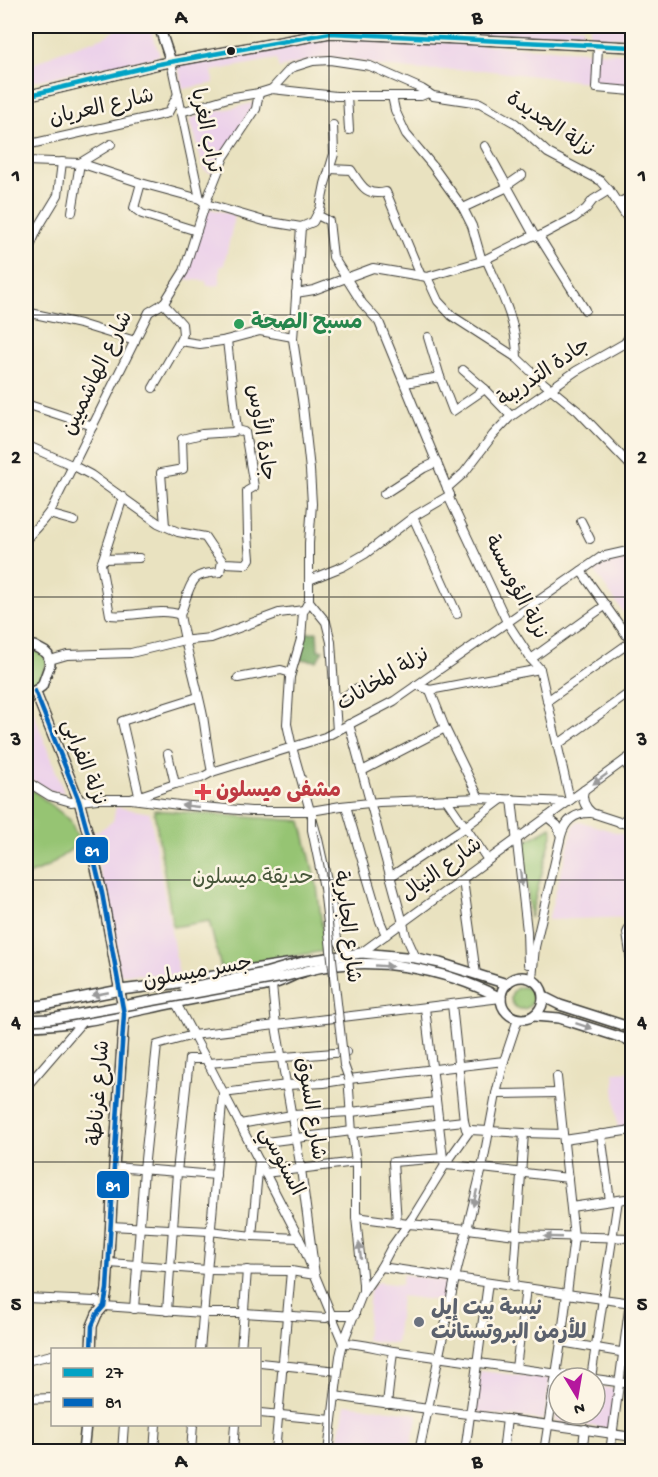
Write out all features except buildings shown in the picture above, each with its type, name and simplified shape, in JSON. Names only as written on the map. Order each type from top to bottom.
[{"type":"main road","points":[[159,26],[171,62]]},
{"type":"main road","points":[[26,96],[171,62],[330,33],[633,47]]},
{"type":"main road","points":[[26,645],[40,648],[50,660],[42,686],[30,691]]},
{"type":"main road","name":"نزلة الفرابي","points":[[30,691],[79,801],[100,886],[124,1014]]},
{"type":"main road","points":[[26,1026],[82,1022],[272,985],[304,967],[349,954],[416,958],[507,984]]},
{"type":"main road","points":[[26,1007],[246,970],[348,964],[410,967],[430,971],[479,987],[501,998]]},
{"type":"main road","name":"جسر ميسلون","points":[[26,1014],[71,1010],[304,967]]},
{"type":"main road","name":"جسر ميسلون","points":[[26,1020],[49,1019],[284,977],[304,967]]},
{"type":"main road","points":[[516,978],[530,978],[539,984],[544,997],[543,1004],[534,1016],[518,1019],[504,1010],[502,990],[516,978]]},
{"type":"main road","points":[[544,997],[560,1005],[633,1028]]},
{"type":"main road","name":"شارع غرناطة","points":[[92,1348],[92,1326],[97,1314],[104,1306],[107,1288],[124,1014]]},
{"type":"main road","points":[[534,1016],[559,1018],[633,1041]]},
{"type":"main road","points":[[83,1452],[86,1426]]},
{"type":"street","points":[[598,46],[596,88],[633,91]]},
{"type":"street","name":"نزلة الجديدة","points":[[272,89],[291,68],[323,60],[369,66],[433,96],[480,103],[515,123],[548,153],[601,181],[633,225]]},
{"type":"street","name":"تراب الغربا","points":[[171,62],[203,202]]},
{"type":"street","points":[[181,112],[228,98],[272,89],[347,96],[422,96],[428,93]]},
{"type":"street","name":"شارع الهاشميين","points":[[26,540],[49,514],[149,312],[163,303],[184,271],[197,231],[203,202],[224,157],[256,110],[259,93]]},
{"type":"street","name":"شارع العريان","points":[[26,145],[168,113],[178,94]]},
{"type":"street","points":[[347,96],[349,130]]},
{"type":"street","points":[[392,96],[395,110],[406,134],[463,208],[472,226],[484,260],[511,315],[517,341],[517,358]]},
{"type":"street","points":[[26,161],[80,163],[264,221],[301,227],[313,222],[320,209],[334,154],[333,125]]},
{"type":"street","points":[[72,212],[80,163],[111,144]]},
{"type":"street","points":[[485,146],[536,236],[540,238],[585,310]]},
{"type":"street","points":[[26,252],[58,195],[62,162]]},
{"type":"street","points":[[330,169],[351,170],[363,189],[377,194],[386,192],[438,302],[452,316],[517,358],[578,411],[633,467]]},
{"type":"street","points":[[463,208],[508,187],[522,175]]},
{"type":"street","points":[[141,183],[134,208],[142,214],[197,231]]},
{"type":"street","points":[[296,293],[314,290],[373,268],[424,276],[484,260],[574,218],[593,200],[609,190]]},
{"type":"street","points":[[618,203],[633,196]]},
{"type":"street","name":"نزلة الؤوسسة","points":[[317,215],[329,221],[333,257],[362,303],[379,322],[449,493],[507,622],[540,669],[569,801]]},
{"type":"street","points":[[301,227],[293,337],[310,470],[312,504],[309,601],[303,612],[301,639],[291,673],[287,724],[312,813],[337,939],[340,946],[349,954]]},
{"type":"street","points":[[153,388],[183,334],[182,324],[163,303]]},
{"type":"street","points":[[26,312],[80,324],[135,341]]},
{"type":"street","name":"جادة التدريبة","points":[[309,580],[344,566],[365,554],[449,493],[493,435],[511,416],[576,371],[625,343],[630,335],[633,316]]},
{"type":"street","points":[[180,341],[200,344],[227,340],[260,331],[293,337]]},
{"type":"street","points":[[428,338],[453,411],[484,389]]},
{"type":"street","name":"جادة الأوس","points":[[222,561],[246,564],[250,559],[248,491],[254,487],[245,432],[237,430],[227,340]]},
{"type":"street","points":[[463,370],[511,416]]},
{"type":"street","points":[[405,383],[440,377]]},
{"type":"street","points":[[26,404],[93,426]]},
{"type":"street","points":[[165,526],[161,473],[183,470],[182,439],[237,430]]},
{"type":"street","points":[[26,445],[91,475],[158,523],[178,532],[205,537],[222,561],[220,572],[196,578],[180,615],[184,641],[203,717],[212,772]]},
{"type":"street","points":[[384,494],[437,462]]},
{"type":"street","points":[[123,497],[101,564],[110,615],[163,612],[174,612],[180,615]]},
{"type":"street","points":[[49,514],[74,521]]},
{"type":"street","points":[[413,517],[457,614]]},
{"type":"street","points":[[580,521],[590,539]]},
{"type":"street","name":"نزلة المخانات","points":[[135,797],[325,737],[394,701],[601,557],[633,550]]},
{"type":"street","points":[[103,559],[138,558]]},
{"type":"street","points":[[547,701],[632,642],[581,570]]},
{"type":"street","points":[[309,601],[326,622],[331,642],[337,731]]},
{"type":"street","points":[[531,659],[606,605]]},
{"type":"street","points":[[50,660],[67,655],[131,653],[184,641],[211,639],[279,613],[304,610]]},
{"type":"street","points":[[417,685],[430,690],[540,669]]},
{"type":"street","points":[[238,678],[281,670],[291,673]]},
{"type":"street","points":[[334,698],[344,696],[355,689]]},
{"type":"street","points":[[430,690],[445,728],[479,798]]},
{"type":"street","points":[[557,745],[633,691]]},
{"type":"street","points":[[135,797],[122,721],[198,698]]},
{"type":"street","points":[[349,724],[406,936],[416,958]]},
{"type":"street","points":[[362,771],[445,728]]},
{"type":"street","points":[[168,754],[175,784]]},
{"type":"street","name":"شارع النيال","points":[[361,953],[633,755]]},
{"type":"street","points":[[624,761],[633,773]]},
{"type":"street","points":[[26,781],[62,801],[135,797],[187,806],[312,813],[370,803],[479,798],[569,801]]},
{"type":"street","points":[[584,790],[584,803],[591,813]]},
{"type":"street","points":[[390,877],[465,827],[502,799]]},
{"type":"street","points":[[512,799],[530,978]]},
{"type":"street","points":[[446,800],[488,860]]},
{"type":"street","points":[[346,806],[386,935]]},
{"type":"street","name":"شارع الجابرية","points":[[312,813],[312,830],[324,888],[344,1065],[349,1079]]},
{"type":"street","points":[[530,978],[535,946],[562,830],[569,820],[579,814],[591,813],[633,826]]},
{"type":"street","points":[[620,823],[633,814]]},
{"type":"street","points":[[547,818],[557,825],[561,836]]},
{"type":"street","points":[[463,880],[476,974]]},
{"type":"street","points":[[633,926],[630,926],[627,933],[633,967]]},
{"type":"street","points":[[336,966],[356,1162],[356,1217],[363,1292]]},
{"type":"street","name":"شارع السوق","points":[[272,985],[276,1026],[301,1169],[315,1275]]},
{"type":"street","points":[[134,1308],[144,1169],[157,1045],[193,1035],[501,998]]},
{"type":"street","name":"السنوسي","points":[[176,1003],[299,1238],[343,1342]]},
{"type":"street","points":[[452,1004],[466,1129],[563,1137],[633,1130]]},
{"type":"street","points":[[425,1008],[444,1162]]},
{"type":"street","points":[[419,1452],[455,1278],[482,1168],[496,1094],[504,1060],[518,1019]]},
{"type":"street","points":[[26,1087],[82,1022]]},
{"type":"street","points":[[167,1311],[177,1172],[189,1059],[207,1061],[346,1052]]},
{"type":"street","points":[[200,1348],[223,1093],[287,1084],[324,1083],[504,1060]]},
{"type":"street","points":[[557,1077],[574,1238],[557,1366]]},
{"type":"street","points":[[496,1094],[558,1093]]},
{"type":"street","points":[[240,1124],[292,1115],[351,1112],[436,1102]]},
{"type":"street","points":[[250,1144],[464,1121]]},
{"type":"street","points":[[328,1452],[343,1342],[363,1292],[408,1224],[444,1162],[470,1130]]},
{"type":"street","points":[[513,1287],[524,1133]]},
{"type":"street","points":[[593,1366],[613,1238],[614,1201],[601,1134]]},
{"type":"street","points":[[252,1236],[259,1161]]},
{"type":"street","points":[[265,1173],[356,1162]]},
{"type":"street","points":[[397,1223],[393,1162],[444,1162],[568,1179]]},
{"type":"street","points":[[114,1167],[216,1175]]},
{"type":"street","points":[[571,1207],[633,1198]]},
{"type":"street","points":[[356,1217],[516,1235],[633,1238]]},
{"type":"street","points":[[110,1226],[140,1229],[173,1228],[299,1238]]},
{"type":"street","points":[[108,1263],[207,1270],[291,1271],[315,1275]]},
{"type":"street","points":[[381,1267],[631,1302]]},
{"type":"street","points":[[241,1348],[247,1270]]},
{"type":"street","points":[[275,1452],[291,1271]]},
{"type":"street","points":[[465,1452],[488,1283]]},
{"type":"street","points":[[610,1452],[633,1287]]},
{"type":"street","points":[[516,1368],[526,1288]]},
{"type":"street","points":[[26,1298],[96,1301],[104,1306],[203,1313],[244,1312],[326,1318],[332,1315],[355,1315]]},
{"type":"street","points":[[343,1342],[393,1352],[547,1373]]},
{"type":"street","points":[[561,1342],[633,1354]]},
{"type":"street","points":[[387,1404],[393,1352]]},
{"type":"street","points":[[26,1361],[51,1355]]},
{"type":"street","points":[[261,1363],[338,1371]]},
{"type":"street","points":[[607,1380],[633,1384]]},
{"type":"street","points":[[335,1396],[547,1425],[544,1452]]},
{"type":"street","points":[[26,1399],[51,1398]]},
{"type":"street","points":[[261,1413],[332,1420]]},
{"type":"street","points":[[503,1452],[507,1419]]},
{"type":"street","points":[[122,1452],[124,1426]]},
{"type":"street","points":[[154,1452],[156,1426]]},
{"type":"street","points":[[191,1452],[193,1426]]},
{"type":"street","points":[[233,1452],[235,1426]]},
{"type":"street","points":[[556,1426],[633,1437]]},
{"type":"street","points":[[582,1452],[585,1429]]},
{"type":"shaded area","points":[[123,26],[154,26],[152,35],[160,55],[26,83],[26,68],[54,54],[104,37]]},
{"type":"shaded area","points":[[326,26],[583,26],[582,42],[324,30]]},
{"type":"shaded area","points":[[590,26],[627,26],[625,37],[589,38]]},
{"type":"shaded area","points":[[324,38],[393,39],[632,54],[632,87],[483,70],[421,70],[333,58],[315,59],[279,68],[276,59],[212,71],[214,83],[183,89],[177,63]]},
{"type":"shaded area","points":[[253,103],[252,110],[214,174],[204,170],[190,118]]},
{"type":"shaded area","points":[[207,208],[235,215],[224,265],[220,267],[220,285],[207,286],[206,281],[183,279]]},
{"type":"shaded area","points":[[632,554],[632,625],[594,570],[613,558]]},
{"type":"shaded area","points":[[26,703],[31,705],[64,793],[50,791],[26,776]]},
{"type":"shaded area","points":[[116,807],[150,813],[179,975],[120,974],[92,832],[99,831],[113,821]]},
{"type":"shaded area","points":[[577,822],[632,837],[632,917],[548,920],[574,825]]},
{"type":"shaded area","points":[[632,1071],[632,1130],[618,1131],[614,1072]]},
{"type":"shaded area","points":[[403,1274],[447,1281],[443,1301],[401,1296],[396,1344],[366,1340],[370,1290],[377,1282],[401,1285]]},
{"type":"shaded area","points":[[480,1371],[547,1379],[544,1420],[475,1412]]},
{"type":"shaded area","points":[[607,1388],[616,1389],[611,1429],[590,1426],[607,1426]]},
{"type":"shaded area","points":[[345,1404],[418,1414],[410,1451],[337,1451]]},
{"type":"green space","points":[[317,632],[318,650],[323,650],[317,661],[300,659],[304,633]]},
{"type":"green space","points":[[34,651],[42,653],[47,661],[39,682],[31,685],[26,684],[26,657]]},
{"type":"green space","points":[[26,785],[70,820],[80,843],[47,867],[26,876]]},
{"type":"green space","name":"حديقة ميسلون","points":[[154,810],[301,821],[317,886],[325,951],[221,968],[209,921],[173,927]]},
{"type":"green space","points":[[551,827],[553,831],[530,918],[523,843]]},
{"type":"green space","points":[[522,987],[530,990],[533,998],[530,1006],[522,1009],[514,1006],[511,998],[514,990]]},
{"type":"transit line","name":"27","points":[[26,96],[159,64],[330,33],[632,47]]},
{"type":"transit line","name":"81","points":[[35,691],[79,801],[102,893],[124,1014],[107,1289],[104,1306],[97,1314],[92,1326],[91,1348]]},
{"type":"place","name":"مسبح الصحة","points":[[239,324]]},
{"type":"place","name":"مشفى ميسلون","points":[[203,792]]},
{"type":"place","name":"نيسة بيت إيل للأرمن البروتستانت","points":[[419,1322]]}]
